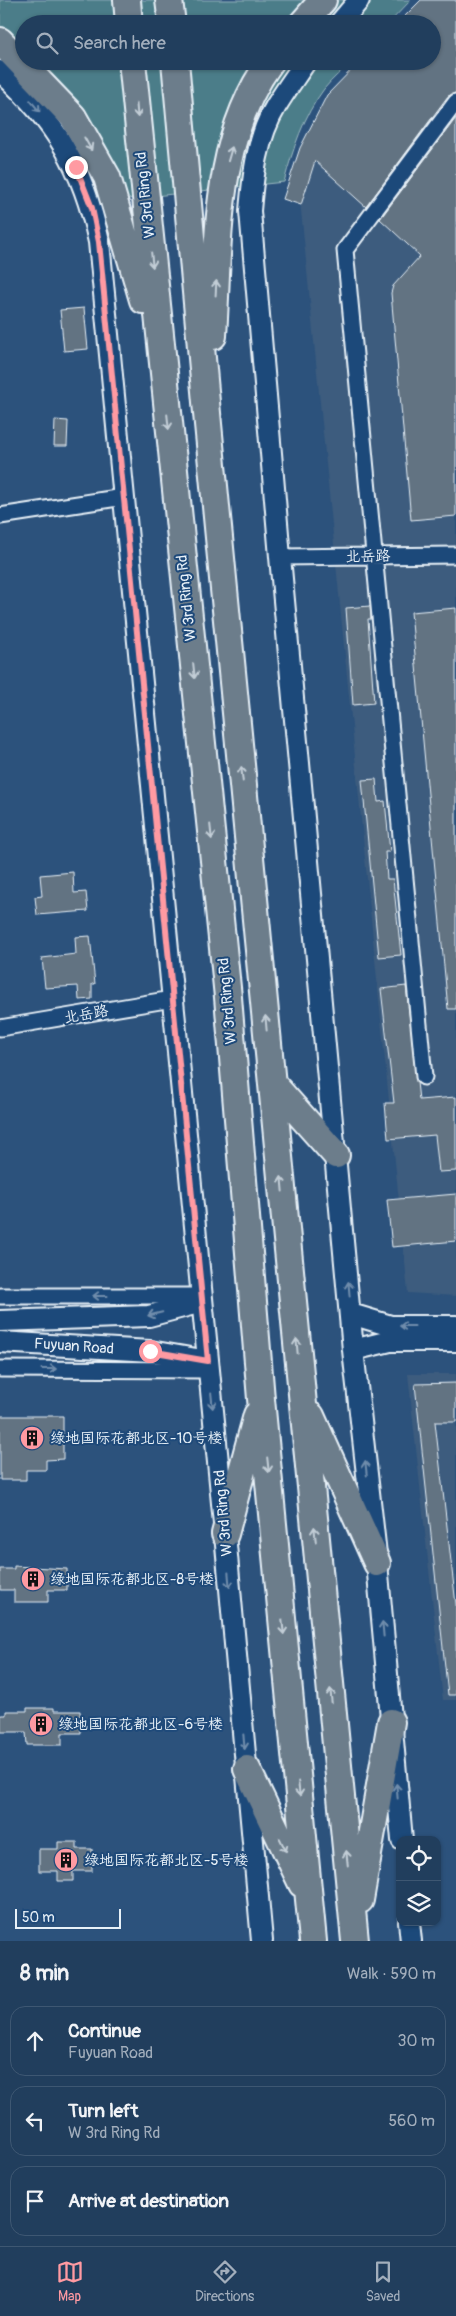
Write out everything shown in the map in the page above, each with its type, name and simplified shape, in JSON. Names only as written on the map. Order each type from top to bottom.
[{"type":"highway","points":[[127,0],[128,15]]},
{"type":"highway","points":[[169,0],[171,15]]},
{"type":"highway","points":[[310,15],[323,0]]},
{"type":"highway","points":[[0,41],[15,57]]},
{"type":"highway","points":[[28,70],[73,117],[106,177],[119,213],[163,368]]},
{"type":"highway","name":"W 3rd Ring Rd","points":[[133,70],[228,998],[261,1399],[313,1941]]},
{"type":"highway","points":[[176,70],[208,424],[355,1937]]},
{"type":"highway","points":[[208,424],[221,202],[227,163],[237,130],[252,94],[266,70]]},
{"type":"highway","points":[[272,1083],[336,1155]]},
{"type":"highway","points":[[302,1395],[377,1563]]},
{"type":"highway","points":[[225,1534],[261,1399]]},
{"type":"highway","points":[[355,1937],[391,1722]]},
{"type":"highway","points":[[247,1769],[310,1900]]},
{"type":"main road","points":[[346,15],[359,0]]},
{"type":"main road","points":[[300,70],[275,108],[264,136],[254,171],[250,211],[353,1350],[377,1563],[402,1836]]},
{"type":"main road","name":"W 3rd Ring Rd","points":[[0,71],[25,94],[56,131],[76,167],[92,208],[99,242],[225,1534],[262,1941]]},
{"type":"main road","name":"Fuyuan Road","points":[[0,1321],[149,1316],[202,1299]]},
{"type":"main road","points":[[351,1314],[391,1326],[456,1326]]},
{"type":"main road","points":[[353,1350],[390,1341],[456,1341]]},
{"type":"main road","name":"Fuyuan Road","points":[[0,1342],[150,1351],[208,1365]]},
{"type":"main road","points":[[409,1926],[411,1941]]},
{"type":"street","points":[[424,1077],[345,250],[456,102]]},
{"type":"street","points":[[0,516],[124,497]]},
{"type":"street","name":"北岳路","points":[[280,557],[456,555]]},
{"type":"street","name":"北岳路","points":[[0,1028],[172,999]]},
{"type":"street","points":[[0,1296],[202,1299]]},
{"type":"street","name":"Fuyuan Road","points":[[0,1369],[208,1365]]},
{"type":"shaded area","points":[[456,0],[456,1296],[408,1293],[298,180],[305,151],[419,70],[441,70],[441,38]]},
{"type":"shaded area","points":[[408,1374],[456,1374],[456,1700],[443,1700]]},
{"type":"green space","points":[[0,0],[411,0],[397,15],[15,15],[15,44],[0,30]]},
{"type":"green space","points":[[40,70],[342,70],[324,89],[304,122],[284,182],[127,199]]},
{"type":"building","points":[[421,0],[456,0],[456,93],[448,96],[366,207],[315,161],[301,205],[283,199],[300,148],[327,95],[351,70],[441,70],[441,15],[406,15]]},
{"type":"building","points":[[456,118],[456,516],[411,520],[391,293],[393,286],[420,256],[380,219]]},
{"type":"building","points":[[84,308],[88,349],[64,351],[60,310]]},
{"type":"building","points":[[55,420],[68,421],[67,446],[54,446]]},
{"type":"building","points":[[370,606],[371,619],[368,619],[374,703],[353,705],[346,608]]},
{"type":"building","points":[[456,608],[456,1009],[448,1009],[411,612]]},
{"type":"building","points":[[376,779],[378,802],[385,801],[390,852],[385,852],[387,879],[393,879],[401,955],[379,957],[362,780]]},
{"type":"building","points":[[73,872],[74,893],[86,892],[88,911],[37,915],[35,897],[42,896],[40,875]]},
{"type":"building","points":[[90,936],[95,984],[92,984],[92,999],[79,1000],[78,986],[45,988],[42,958],[76,954],[75,937]]},
{"type":"building","points":[[406,986],[419,1100],[456,1097],[456,1171],[439,1172],[435,1135],[388,1139],[385,1103],[394,1103],[381,989]]},
{"type":"building","points":[[456,1194],[456,1241],[392,1247],[387,1200]]},
{"type":"building","points":[[456,1383],[456,1422],[435,1422],[456,1605],[456,1695],[448,1695],[415,1384]]},
{"type":"building","name":"绿地国际花都北区-10号楼","points":[[0,1416],[63,1416],[63,1459],[46,1460],[46,1470],[26,1470],[26,1480],[0,1480]]},
{"type":"building","name":"绿地国际花都北区-8号楼","points":[[14,1566],[67,1569],[67,1590],[48,1590],[48,1602],[14,1602],[14,1590],[0,1590],[0,1569],[14,1569]]},
{"type":"building","name":"绿地国际花都北区-6号楼","points":[[27,1708],[54,1708],[54,1711],[80,1711],[81,1733],[62,1733],[62,1745],[27,1745],[26,1732],[1,1732],[1,1715],[6,1715],[6,1711],[27,1711]]},
{"type":"building","name":"绿地国际花都北区-5号楼","points":[[58,1842],[77,1842],[77,1849],[92,1849],[92,1871],[73,1871],[73,1881],[58,1881],[58,1871],[39,1871],[39,1849],[58,1849]]},
{"type":"place","name":"绿地国际花都北区-10号楼","points":[[32,1438]]},
{"type":"place","name":"绿地国际花都北区-8号楼","points":[[33,1579]]},
{"type":"place","name":"绿地国际花都北区-6号楼","points":[[41,1724]]},
{"type":"place","name":"绿地国际花都北区-5号楼","points":[[66,1860]]},
{"type":"route","points":[[76,167],[92,208],[99,242],[208,1361],[150,1351]]}]
